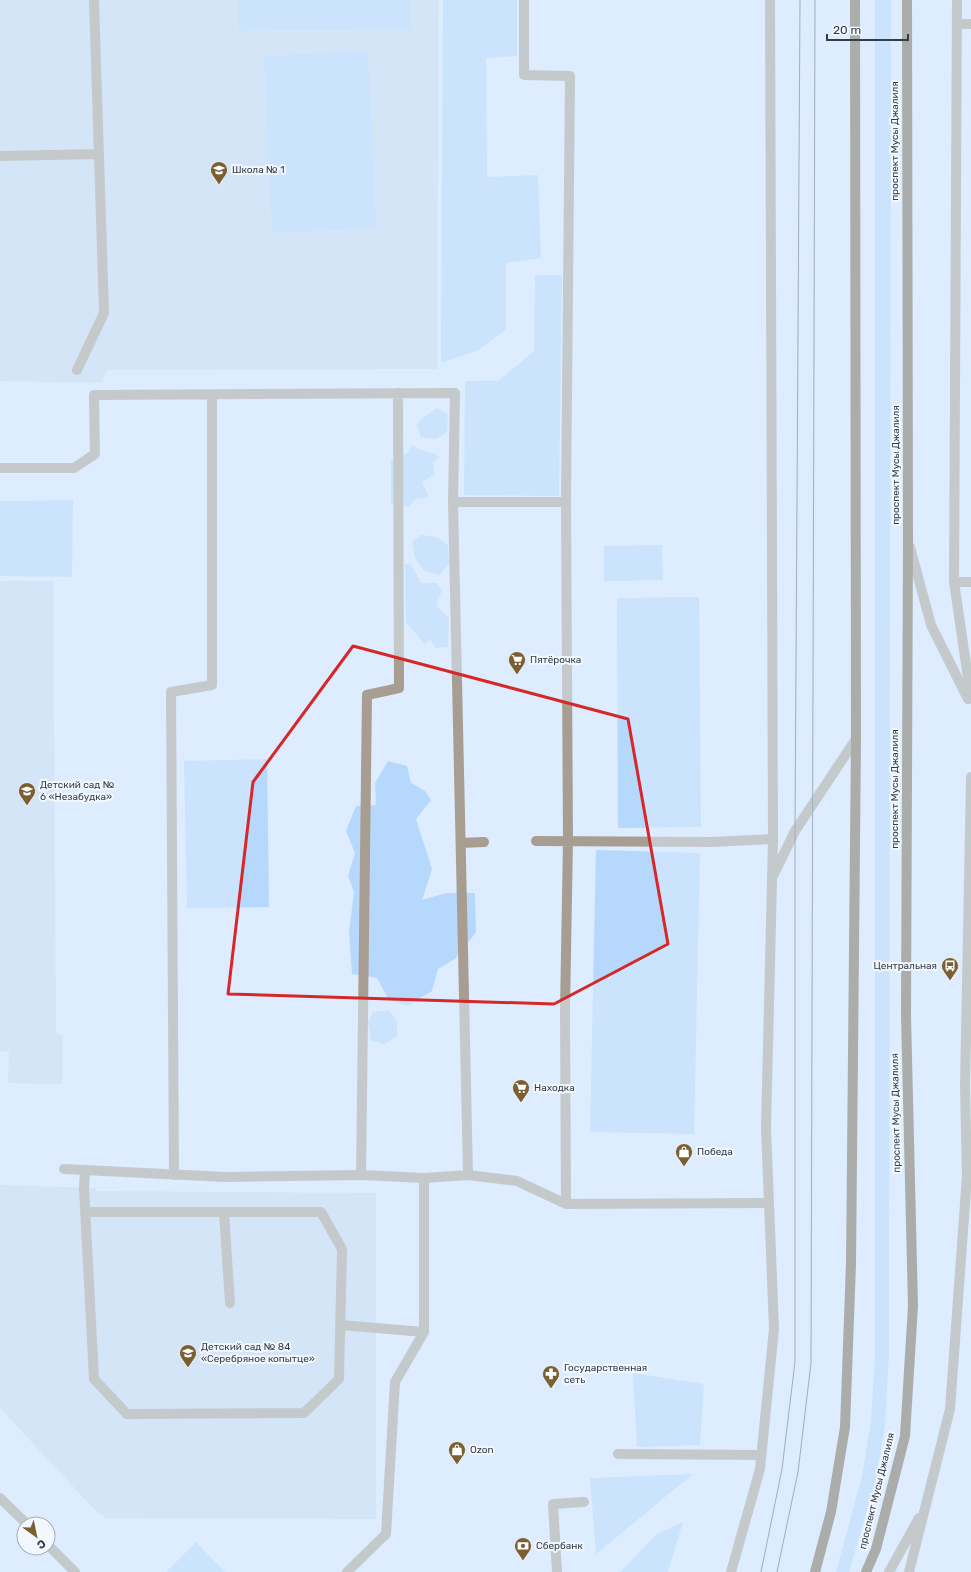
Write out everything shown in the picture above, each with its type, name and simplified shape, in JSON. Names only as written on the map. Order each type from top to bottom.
[{"type":"main road","points":[[814,1572],[831,1512],[845,1427],[851,1264],[856,739],[855,0]]},
{"type":"main road","name":"проспект Мусы Джалиля","points":[[866,1572],[876,1549],[905,1436],[913,1306],[906,1016],[908,541],[907,0]]},
{"type":"street","points":[[77,370],[104,313],[94,0]]},
{"type":"street","points":[[524,0],[524,76],[570,76],[566,502],[568,841],[565,1010],[566,1204]]},
{"type":"street","points":[[731,1572],[760,1469],[774,1329],[766,1128],[774,839],[770,0]]},
{"type":"street","points":[[957,0],[954,582],[971,698]]},
{"type":"street","points":[[957,24],[971,24]]},
{"type":"street","points":[[0,156],[99,154]]},
{"type":"street","points":[[361,1175],[367,695],[398,688],[398,393]]},
{"type":"street","points":[[0,468],[74,468],[95,454],[94,395],[455,393],[453,502],[468,1175]]},
{"type":"street","points":[[174,1175],[170,692],[212,685],[212,395]]},
{"type":"street","points":[[453,502],[566,502]]},
{"type":"street","points":[[908,541],[931,626],[971,705]]},
{"type":"street","points":[[954,582],[971,582]]},
{"type":"street","points":[[772,878],[795,831],[856,739]]},
{"type":"street","points":[[909,1572],[950,1409],[967,1176],[971,777]]},
{"type":"street","points":[[536,841],[711,842],[774,839]]},
{"type":"street","points":[[461,843],[484,842]]},
{"type":"street","points":[[64,1169],[225,1177],[361,1175],[424,1178],[468,1175],[517,1181],[566,1204],[768,1203]]},
{"type":"street","points":[[85,1170],[86,1212],[94,1379],[127,1414],[304,1413],[339,1379],[342,1249],[320,1212],[86,1212]]},
{"type":"street","points":[[347,1572],[386,1534],[395,1382],[424,1332],[424,1178]]},
{"type":"street","points":[[224,1212],[230,1303]]},
{"type":"street","points":[[341,1325],[424,1332]]},
{"type":"street","points":[[618,1454],[761,1454]]},
{"type":"street","points":[[0,1498],[19,1516]]},
{"type":"street","points":[[557,1572],[553,1504],[584,1502]]},
{"type":"street","points":[[889,1572],[926,1504]]},
{"type":"street","points":[[56,1553],[75,1572]]},
{"type":"highlighted area","points":[[353,646],[628,719],[668,944],[554,1004],[228,994],[253,782]]},
{"type":"shaded area","name":"Школа № 1","points":[[0,0],[439,0],[437,369],[107,370],[101,383],[0,381]]},
{"type":"shaded area","points":[[239,0],[410,0],[410,29],[239,31]]},
{"type":"shaded area","points":[[443,0],[517,0],[517,56],[486,58],[487,177],[538,175],[541,258],[506,263],[506,329],[479,350],[441,363]]},
{"type":"shaded area","points":[[875,0],[891,0],[889,1353],[885,1425],[876,1479],[849,1572],[836,1572],[862,1476],[871,1421],[875,1356]]},
{"type":"shaded area","points":[[368,51],[376,228],[272,233],[264,56]]},
{"type":"shaded area","points":[[535,275],[562,275],[559,496],[464,495],[465,381],[498,381],[534,351]]},
{"type":"shaded area","points":[[437,408],[448,415],[447,432],[436,439],[421,437],[417,425],[421,419]]},
{"type":"shaded area","points":[[412,445],[440,457],[433,462],[435,474],[422,482],[429,497],[416,499],[409,507],[391,503],[391,460],[408,453]]},
{"type":"shaded area","points":[[73,500],[72,577],[0,576],[0,501]]},
{"type":"shaded area","points":[[421,535],[437,537],[448,545],[449,563],[440,575],[424,571],[415,558],[412,541]]},
{"type":"shaded area","points":[[662,545],[663,580],[604,581],[604,546]]},
{"type":"shaded area","points":[[405,564],[411,564],[421,583],[437,583],[442,590],[436,606],[449,618],[448,647],[436,648],[430,639],[425,644],[406,622]]},
{"type":"shaded area","name":"Детский сад № 6 «Незабудка»","points":[[0,581],[53,581],[56,1032],[63,1037],[62,1084],[8,1083],[9,1052],[0,1051]]},
{"type":"shaded area","points":[[699,597],[701,827],[618,828],[617,598]]},
{"type":"shaded area","points":[[267,759],[269,907],[187,908],[184,761]]},
{"type":"shaded area","points":[[388,761],[407,766],[411,783],[425,791],[431,800],[416,819],[432,869],[422,900],[446,893],[475,893],[476,932],[455,959],[438,969],[432,991],[407,1006],[389,1000],[377,978],[352,974],[349,932],[354,892],[348,876],[355,853],[346,831],[356,806],[376,805],[375,783]]},
{"type":"shaded area","points":[[596,850],[700,853],[694,1134],[590,1132]]},
{"type":"shaded area","points":[[389,1010],[397,1021],[397,1037],[384,1044],[371,1040],[368,1023],[373,1012]]},
{"type":"shaded area","name":"Детский сад № 84 «Серебряное копытце»","points":[[0,1185],[95,1188],[96,1191],[376,1193],[376,1519],[106,1518],[93,1508],[0,1408]]},
{"type":"shaded area","points":[[633,1373],[704,1384],[700,1445],[637,1447]]},
{"type":"shaded area","points":[[693,1474],[596,1554],[590,1478]]},
{"type":"shaded area","points":[[683,1522],[668,1572],[620,1572],[657,1534]]},
{"type":"shaded area","points":[[196,1542],[225,1572],[166,1572]]},
{"type":"tram line","points":[[761,1572],[782,1469],[795,1362],[795,831],[800,0]]},
{"type":"tram line","points":[[777,1572],[798,1472],[811,1363],[815,0]]},
{"type":"place","name":"Школа № 1","points":[[219,185]]},
{"type":"place","name":"Пятёрочка","points":[[517,675]]},
{"type":"place","name":"Детский сад № 6 «Незабудка»","points":[[27,806]]},
{"type":"place","name":"Центральная","points":[[950,981]]},
{"type":"place","name":"Находка","points":[[521,1103]]},
{"type":"place","name":"Победа","points":[[684,1167]]},
{"type":"place","name":"Детский сад № 84 «Серебряное копытце»","points":[[188,1368]]},
{"type":"place","name":"Государственная сеть","points":[[551,1389]]},
{"type":"place","name":"Ozon","points":[[457,1465]]},
{"type":"place","name":"Сбербанк","points":[[523,1561]]}]
